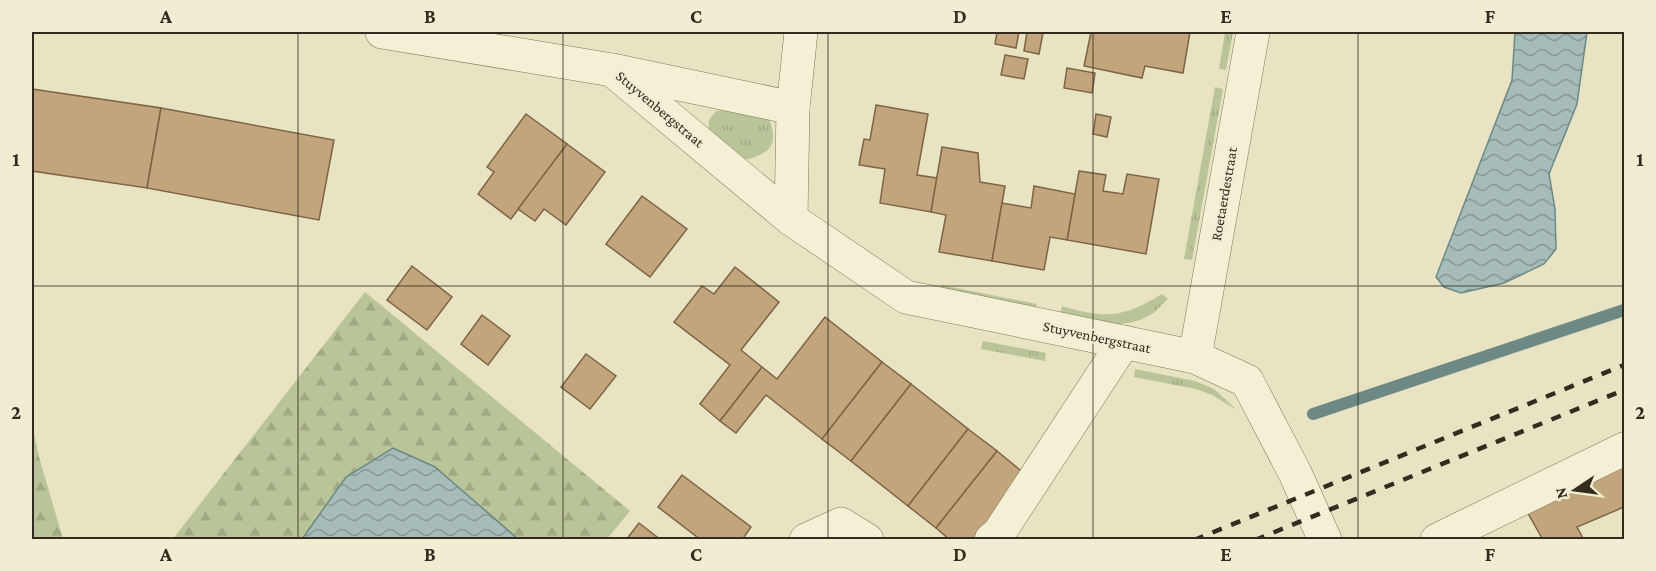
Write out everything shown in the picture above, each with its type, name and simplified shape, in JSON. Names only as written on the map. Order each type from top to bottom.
[{"type":"street","points":[[382,32],[612,70]]},
{"type":"street","points":[[790,219],[793,108],[801,32]]},
{"type":"street","name":"Roetaerdestraat","points":[[1195,357],[1253,32]]},
{"type":"street","name":"Stuyvenbergstraat","points":[[612,70],[793,108]]},
{"type":"street","name":"Stuyvenbergstraat","points":[[612,70],[790,219],[906,297],[1195,357],[1247,381],[1295,473],[1325,540]]},
{"type":"street","points":[[991,540],[999,532],[1124,342]]},
{"type":"street","points":[[1437,540],[1624,449]]},
{"type":"street","points":[[806,540],[841,524],[867,540]]},
{"type":"green space","points":[[1225,32],[1233,32],[1226,70],[1219,69]]},
{"type":"green space","points":[[1215,87],[1223,89],[1192,260],[1184,259]]},
{"type":"green space","points":[[734,109],[769,119],[773,136],[770,148],[759,155],[743,160],[708,135],[709,120],[716,111]]},
{"type":"green space","points":[[941,285],[1037,304],[1035,312],[939,293]]},
{"type":"green space","points":[[365,292],[630,511],[607,539],[518,539],[435,467],[346,477],[302,539],[172,540]]},
{"type":"green space","points":[[1162,294],[1168,299],[1154,312],[1128,323],[1105,324],[1060,315],[1062,306],[1091,313],[1124,312]]},
{"type":"green space","points":[[983,341],[1046,353],[1045,361],[981,349]]},
{"type":"green space","points":[[1135,369],[1195,381],[1214,389],[1237,410],[1212,395],[1196,389],[1134,377]]},
{"type":"green space","points":[[32,424],[39,457],[63,539],[32,539]]},
{"type":"water","points":[[1515,32],[1587,32],[1577,104],[1549,174],[1555,209],[1556,249],[1544,264],[1504,283],[1461,293],[1444,287],[1436,277],[1512,80]]},
{"type":"water","points":[[393,448],[435,467],[518,539],[302,539],[346,477]]},
{"type":"building","points":[[997,32],[1019,32],[1016,48],[995,44]]},
{"type":"building","points":[[1027,32],[1043,33],[1039,54],[1024,51]]},
{"type":"building","points":[[1091,32],[1190,32],[1183,73],[1145,66],[1142,78],[1084,66]]},
{"type":"building","points":[[1005,55],[1028,59],[1024,79],[1001,75]]},
{"type":"building","points":[[1067,68],[1095,73],[1092,93],[1064,88]]},
{"type":"building","points":[[32,89],[161,108],[147,188],[32,171]]},
{"type":"building","points":[[876,105],[928,114],[917,175],[937,178],[931,212],[880,203],[885,169],[859,165],[864,139],[870,140]]},
{"type":"building","points":[[161,108],[334,140],[319,220],[147,188]]},
{"type":"building","points":[[526,114],[567,144],[511,219],[478,194],[494,172],[487,167]]},
{"type":"building","points":[[1096,114],[1111,117],[1107,137],[1093,134]]},
{"type":"building","points":[[567,144],[605,172],[566,225],[544,209],[535,221],[518,209]]},
{"type":"building","points":[[942,147],[978,153],[980,182],[1005,186],[992,261],[939,252],[946,215],[931,212]]},
{"type":"building","points":[[1079,171],[1106,175],[1103,191],[1123,194],[1127,174],[1159,179],[1146,254],[1067,240]]},
{"type":"building","points":[[1034,186],[1075,194],[1067,240],[1050,237],[1044,270],[992,261],[1002,203],[1031,208]]},
{"type":"building","points":[[642,196],[687,229],[650,277],[606,244]]},
{"type":"building","points":[[412,266],[452,297],[427,330],[387,300]]},
{"type":"building","points":[[735,267],[779,302],[741,350],[762,367],[720,421],[700,404],[730,365],[674,322],[702,286],[714,294]]},
{"type":"building","points":[[482,315],[510,336],[488,365],[461,344]]},
{"type":"building","points":[[825,317],[882,362],[822,439],[766,395],[736,433],[720,421],[762,367],[777,379]]},
{"type":"building","points":[[586,354],[616,376],[590,409],[561,387]]},
{"type":"building","points":[[882,362],[911,384],[851,461],[822,439]]},
{"type":"building","points":[[911,384],[968,429],[908,506],[851,461]]},
{"type":"building","points":[[968,429],[997,451],[936,528],[908,506]]},
{"type":"building","points":[[997,451],[1025,474],[974,540],[950,540],[936,528]]},
{"type":"building","points":[[1624,464],[1624,507],[1577,527],[1584,540],[1543,540],[1525,508]]},
{"type":"building","points":[[682,475],[751,527],[742,540],[701,540],[658,507]]},
{"type":"building","points":[[639,523],[661,540],[626,540]]},
{"type":"waterway","points":[[1313,414],[1624,310]]},
{"type":"railway","points":[[1194,540],[1624,365]]},
{"type":"railway","points":[[1255,540],[1624,390]]}]
